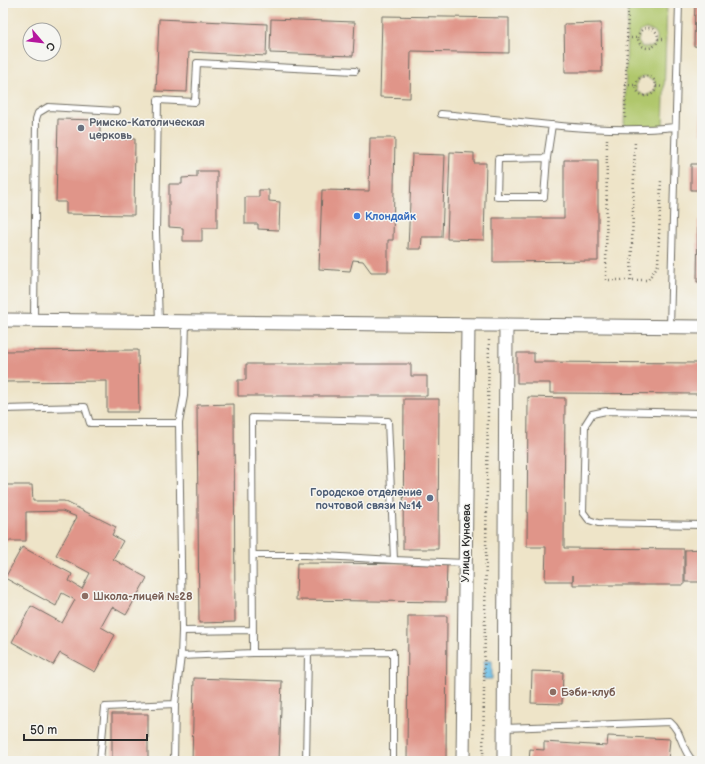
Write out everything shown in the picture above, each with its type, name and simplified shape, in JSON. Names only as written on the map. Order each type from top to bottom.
[{"type":"street","points":[[3,320],[702,327]]},
{"type":"street","name":"Улица Кунаева","points":[[463,761],[468,325]]},
{"type":"street","points":[[504,761],[506,325]]},
{"type":"lane","points":[[670,327],[679,3]]},
{"type":"lane","points":[[159,322],[156,231],[158,100],[195,102],[197,64],[355,71]]},
{"type":"lane","points":[[34,320],[36,257],[36,119],[38,113],[48,107],[117,111]]},
{"type":"lane","points":[[441,114],[608,129],[675,127]]},
{"type":"lane","points":[[547,158],[498,159],[497,197],[544,197],[547,158],[552,125]]},
{"type":"lane","points":[[174,761],[175,704],[181,656],[182,631],[179,423],[184,396],[186,322]]},
{"type":"lane","points":[[3,409],[84,407],[90,423],[179,423]]},
{"type":"lane","points":[[702,413],[606,411],[592,414],[586,425],[583,512],[589,520],[598,523],[702,525]]},
{"type":"lane","points":[[253,653],[252,418],[388,421],[394,560]]},
{"type":"lane","points":[[253,555],[306,555],[465,563]]},
{"type":"lane","points":[[182,631],[253,630]]},
{"type":"lane","points":[[181,656],[253,653],[308,654],[393,652],[393,761]]},
{"type":"lane","points":[[306,761],[308,654]]},
{"type":"lane","points":[[100,761],[105,707],[175,704]]},
{"type":"lane","points":[[504,728],[670,722],[677,728],[689,757],[693,761]]},
{"type":"path","points":[[624,129],[628,3]]},
{"type":"path","points":[[648,28],[656,33],[658,39],[655,45],[649,48],[640,45],[637,38],[640,32],[648,28]]},
{"type":"path","points":[[666,32],[666,47]]},
{"type":"path","points":[[626,38],[637,38]]},
{"type":"path","points":[[658,39],[666,39]]},
{"type":"path","points":[[644,76],[654,80],[656,86],[654,92],[645,96],[637,91],[636,85],[638,79],[644,76]]},
{"type":"path","points":[[664,94],[665,79]]},
{"type":"path","points":[[625,85],[636,85]]},
{"type":"path","points":[[656,86],[664,87]]},
{"type":"path","points":[[608,129],[606,280],[648,280],[658,265],[662,174]]},
{"type":"path","points":[[631,280],[635,129]]},
{"type":"path","points":[[483,761],[489,325]]},
{"type":"green space","points":[[628,3],[667,3],[663,129],[624,129]],"holes":[[[645,29],[654,31],[657,35],[657,41],[652,47],[642,47],[638,42],[640,32]],[[644,76],[654,80],[656,86],[654,92],[645,96],[637,91],[636,85],[638,79]]]},
{"type":"water","points":[[484,661],[492,661],[492,679],[483,679]]},
{"type":"building","points":[[695,3],[702,3],[702,47],[694,46]]},
{"type":"building","points":[[3,12],[6,12],[4,159],[3,159]]},
{"type":"building","points":[[382,16],[509,18],[509,53],[411,51],[410,98],[380,97]]},
{"type":"building","points":[[159,19],[267,24],[266,56],[189,52],[187,92],[156,91]]},
{"type":"building","points":[[271,19],[355,22],[353,56],[270,53]]},
{"type":"building","points":[[601,23],[602,72],[565,72],[564,24]]},
{"type":"building","points":[[702,113],[702,133],[700,132]]},
{"type":"building","points":[[58,119],[100,120],[100,139],[135,139],[134,215],[66,214],[66,202],[56,202]]},
{"type":"building","name":"Клондайк","points":[[370,138],[395,138],[393,240],[388,240],[388,272],[371,272],[363,261],[353,260],[350,271],[319,269],[322,190],[369,191]]},
{"type":"building","points":[[450,152],[474,153],[474,163],[486,163],[484,240],[447,239]]},
{"type":"building","points":[[412,154],[445,155],[442,237],[422,237],[421,249],[408,249]]},
{"type":"building","points":[[564,160],[598,160],[598,261],[493,262],[493,218],[564,218]]},
{"type":"building","points":[[691,164],[702,164],[702,190],[691,190]]},
{"type":"building","points":[[197,171],[217,171],[217,228],[202,228],[202,241],[183,241],[183,228],[169,227],[169,184],[182,184],[182,178],[197,177]]},
{"type":"building","points":[[259,190],[269,190],[269,201],[280,202],[279,230],[258,229],[258,224],[245,224],[245,197],[259,197]]},
{"type":"building","points":[[698,220],[702,220],[702,282],[697,282]]},
{"type":"building","points":[[138,350],[139,412],[107,412],[107,381],[3,382],[3,351]]},
{"type":"building","points":[[517,353],[534,353],[534,362],[702,363],[702,394],[550,393],[550,383],[517,383]]},
{"type":"building","points":[[246,364],[411,364],[411,376],[427,376],[427,396],[238,396],[238,380],[246,380]]},
{"type":"building","points":[[528,397],[565,398],[564,548],[684,549],[684,585],[573,585],[573,581],[545,581],[546,547],[527,547]]},
{"type":"building","points":[[404,399],[439,399],[438,549],[403,549]]},
{"type":"building","points":[[234,404],[235,622],[199,623],[197,405]]},
{"type":"building","points":[[3,485],[32,485],[33,501],[64,501],[116,527],[112,535],[123,541],[113,559],[147,578],[126,615],[112,607],[101,627],[115,635],[95,672],[60,653],[53,665],[12,642],[31,606],[62,623],[75,600],[62,593],[56,606],[5,578],[22,547],[72,574],[69,581],[82,589],[90,573],[56,555],[77,517],[62,511],[26,512],[26,541],[3,541]]},
{"type":"building","points":[[702,549],[702,582],[685,582],[685,550]]},
{"type":"building","points":[[297,563],[447,564],[446,602],[296,600]]},
{"type":"building","points":[[408,616],[447,616],[446,761],[407,761]]},
{"type":"building","points":[[532,671],[563,672],[562,704],[531,703]]},
{"type":"building","points":[[194,678],[282,681],[279,761],[192,761]]},
{"type":"building","points":[[112,714],[148,714],[148,761],[112,761]]},
{"type":"building","points":[[608,736],[670,739],[668,761],[529,761],[530,749],[544,750],[544,742],[607,746]]},
{"type":"place","name":"Римско-Католическая церковь","points":[[81,128]]},
{"type":"place","name":"Клондайк","points":[[357,216]]},
{"type":"place","name":"Городское отделение почтовой связи №14","points":[[430,498]]},
{"type":"place","name":"Школа-лицей №28","points":[[85,596]]},
{"type":"place","name":"Бэби-клуб","points":[[553,692]]}]
